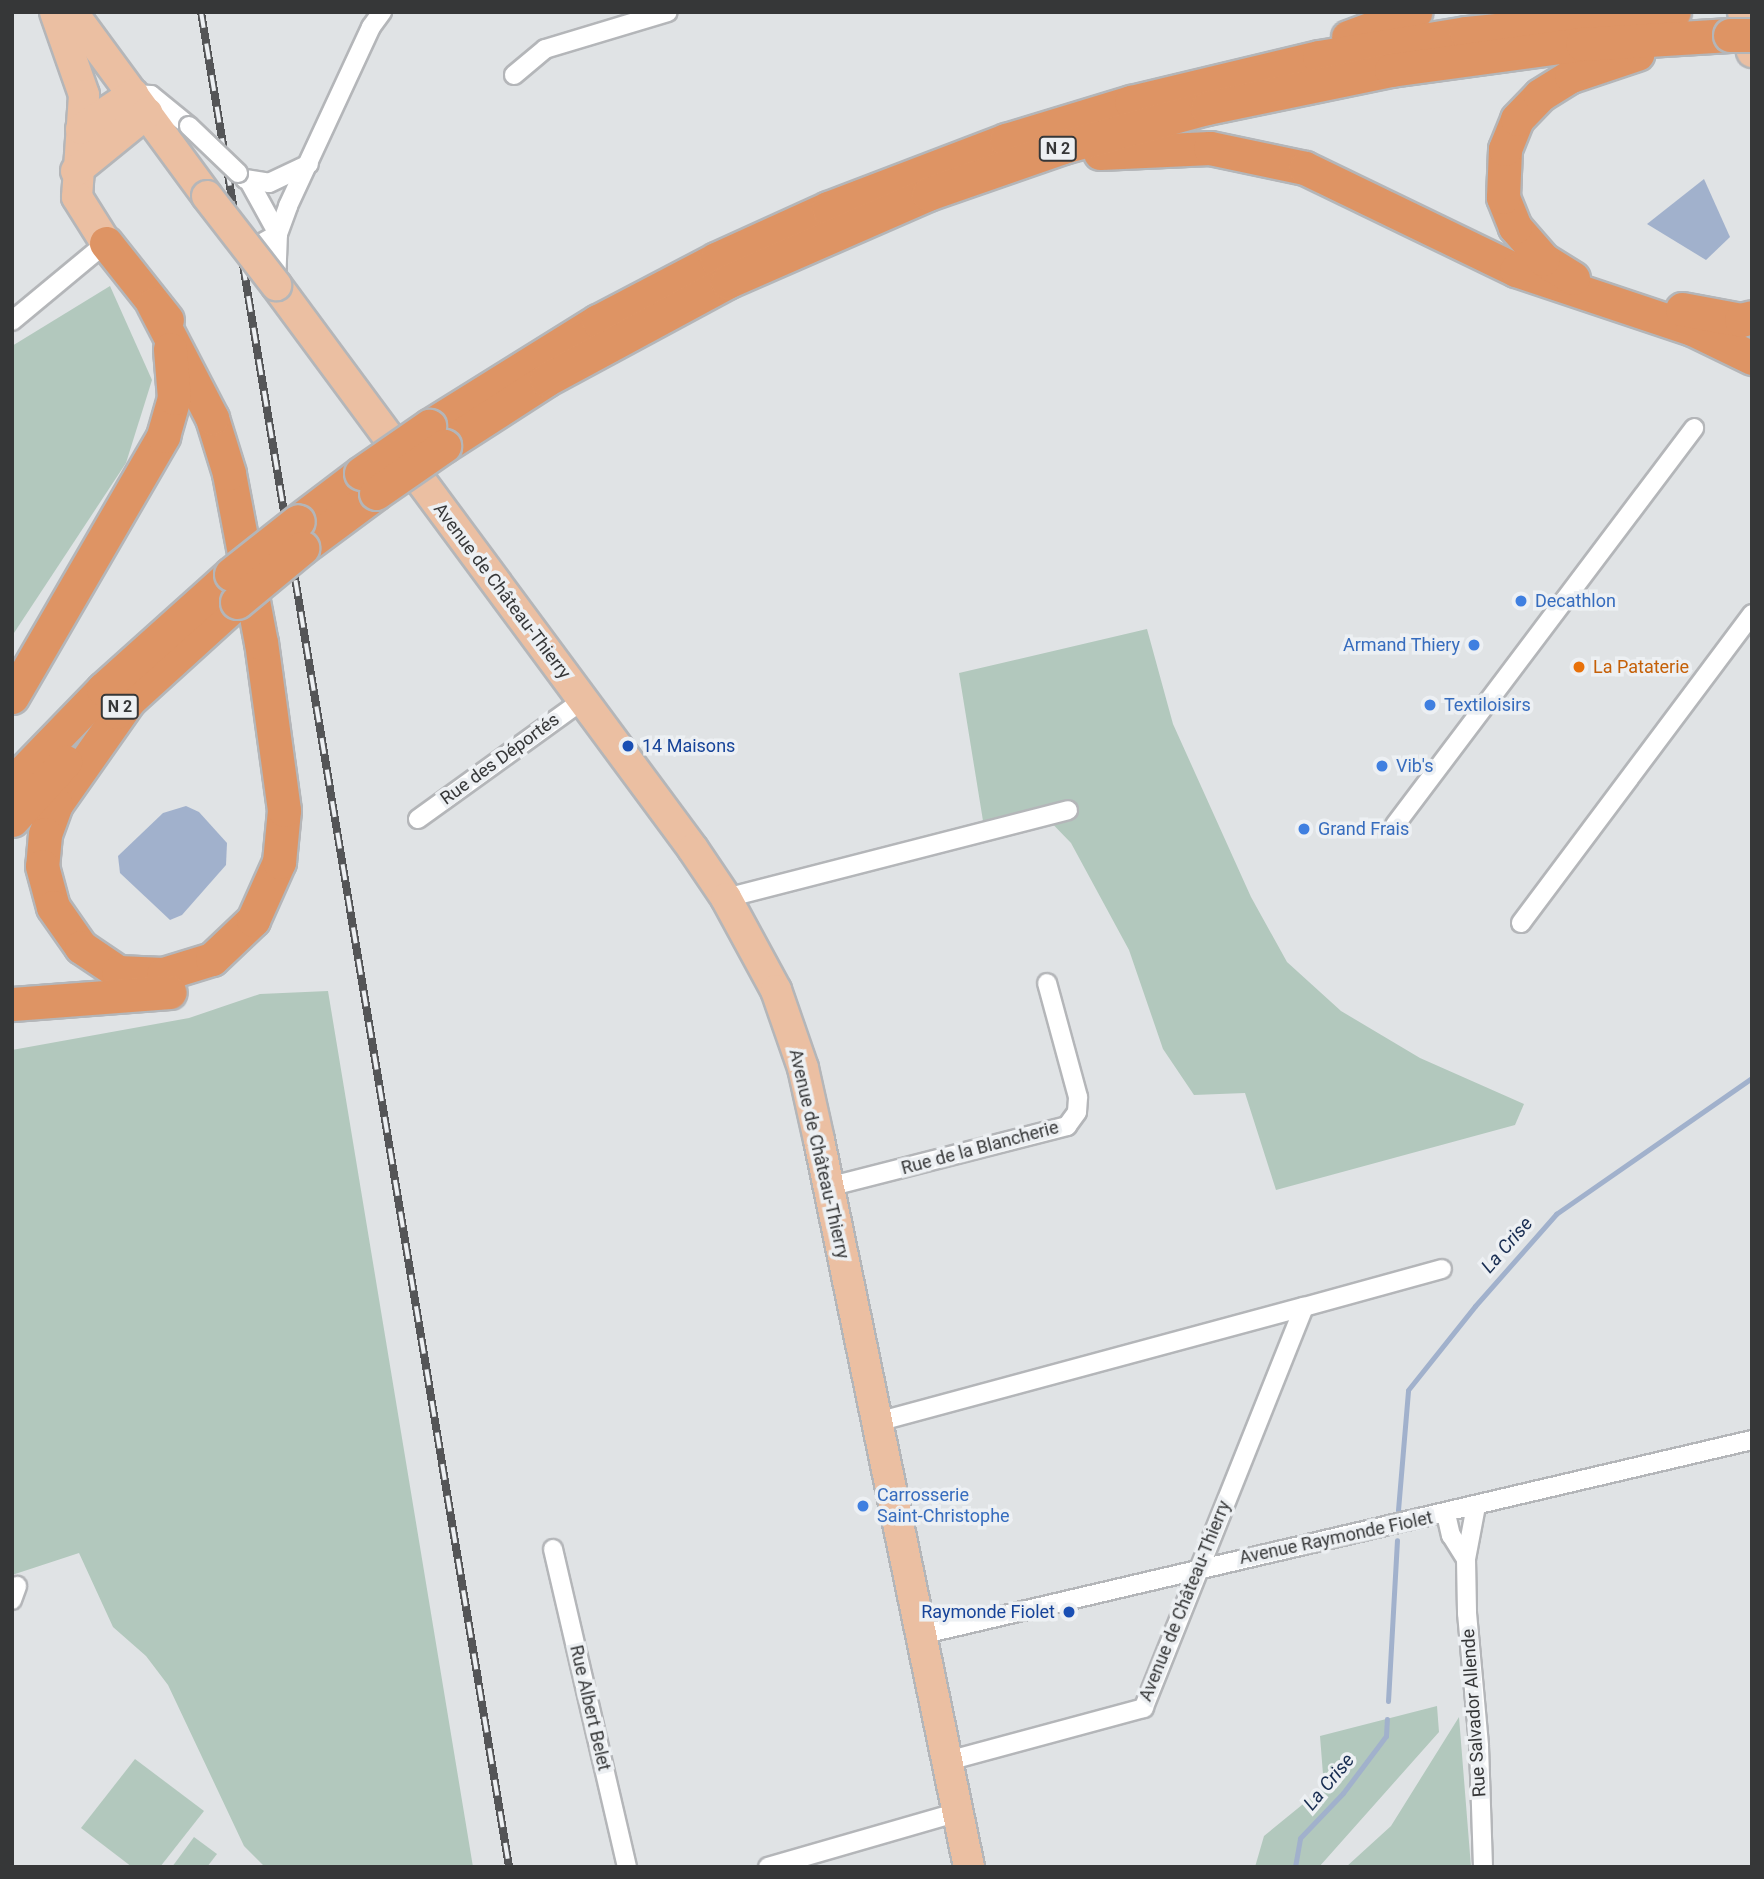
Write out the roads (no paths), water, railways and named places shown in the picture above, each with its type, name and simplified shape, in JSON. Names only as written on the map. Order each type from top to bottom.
[{"type":"highway","points":[[1261,69],[1415,12]]},
{"type":"highway","name":"N 2","points":[[12,783],[103,690],[369,483],[598,321],[828,208],[1043,128],[1261,69],[1466,33],[1674,12]]},
{"type":"highway","points":[[1744,34],[1614,60],[1557,83],[1517,119],[1505,149],[1501,180],[1515,227],[1531,249],[1552,267],[1602,288],[1698,314],[1741,320],[1752,317]]},
{"type":"highway","name":"N 2","points":[[437,436],[727,282],[853,225],[1001,168],[1138,125],[1331,81],[1582,44],[1744,34]]},
{"type":"highway","points":[[1001,168],[1160,147],[1231,150],[1277,159],[1362,192],[1540,280],[1685,326],[1752,358]]},
{"type":"highway","points":[[106,243],[160,318],[212,418],[229,473],[261,643],[284,810],[279,862],[253,919],[212,959],[163,974],[118,972],[81,947],[52,908],[42,866],[45,834],[56,804],[132,696]]},
{"type":"highway","points":[[12,697],[163,436],[175,383],[160,318]]},
{"type":"highway","points":[[12,1004],[164,993],[211,981],[238,963],[263,936],[294,864],[297,810],[245,494],[205,379],[181,338],[160,318]]},
{"type":"highway","name":"N 2","points":[[12,820],[234,588]]},
{"type":"main road","points":[[55,12],[82,83],[85,106],[76,171],[76,197],[83,212],[106,243]]},
{"type":"main road","name":"Avenue de Château-Thierry","points":[[72,12],[583,699],[726,898],[776,990],[791,1031],[828,1187],[970,1867]]},
{"type":"main road","points":[[81,129],[140,104]]},
{"type":"main road","points":[[76,171],[140,104]]},
{"type":"street","points":[[276,285],[278,233],[371,27],[382,12]]},
{"type":"street","points":[[514,75],[545,49],[623,19],[668,12]]},
{"type":"street","points":[[140,104],[151,95],[244,178],[278,233]]},
{"type":"street","points":[[244,178],[277,180],[309,164]]},
{"type":"street","points":[[249,250],[278,233]]},
{"type":"street","points":[[12,321],[106,243]]},
{"type":"street","points":[[1395,825],[1694,428]]},
{"type":"street","points":[[1521,923],[1752,614]]},
{"type":"street","name":"Rue des Déportés","points":[[418,819],[583,699]]},
{"type":"street","points":[[726,898],[1068,810]]},
{"type":"street","name":"Rue de la Blancherie","points":[[828,1187],[1067,1126],[1077,1112],[1078,1097],[1047,982]]},
{"type":"street","points":[[877,1422],[1442,1269]]},
{"type":"street","name":"Avenue de Château-Thierry","points":[[947,1761],[1144,1708],[1304,1307]]},
{"type":"street","name":"Avenue Raymonde Fiolet","points":[[920,1635],[1200,1568],[1446,1514],[1752,1440]]},
{"type":"street","name":"Rue Salvador Allende","points":[[1476,1506],[1466,1559],[1483,1867]]},
{"type":"street","name":"Rue Salvador Allende","points":[[1446,1514],[1451,1535],[1466,1559]]},
{"type":"street","name":"Rue Albert Belet","points":[[552,1549],[627,1867]]},
{"type":"street","points":[[768,1867],[958,1812]]},
{"type":"water","points":[[1704,179],[1730,237],[1706,260],[1647,224]]},
{"type":"water","points":[[186,806],[199,812],[227,843],[226,865],[182,915],[170,920],[120,873],[118,856],[163,813]]},
{"type":"waterway","name":"La Crise","points":[[1398,1510],[1408,1390],[1475,1306],[1556,1214],[1752,1078]]},
{"type":"waterway","name":"La Crise","points":[[1388,1701],[1397,1540]]},
{"type":"waterway","name":"La Crise","points":[[1295,1867],[1300,1838],[1343,1793],[1386,1736],[1387,1719]]},
{"type":"railway","points":[[201,12],[509,1867]]},
{"type":"place","name":"Decathlon","points":[[1521,601]]},
{"type":"place","name":"Armand Thiery","points":[[1474,645]]},
{"type":"place","name":"La Pataterie","points":[[1579,667]]},
{"type":"place","name":"Textiloisirs","points":[[1430,705]]},
{"type":"place","name":"14 Maisons","points":[[628,746]]},
{"type":"place","name":"Vib's","points":[[1382,766]]},
{"type":"place","name":"Grand Frais","points":[[1304,829]]},
{"type":"place","name":"Carrosserie Saint-Christophe","points":[[863,1506]]},
{"type":"place","name":"Raymonde Fiolet","points":[[1069,1612]]}]
